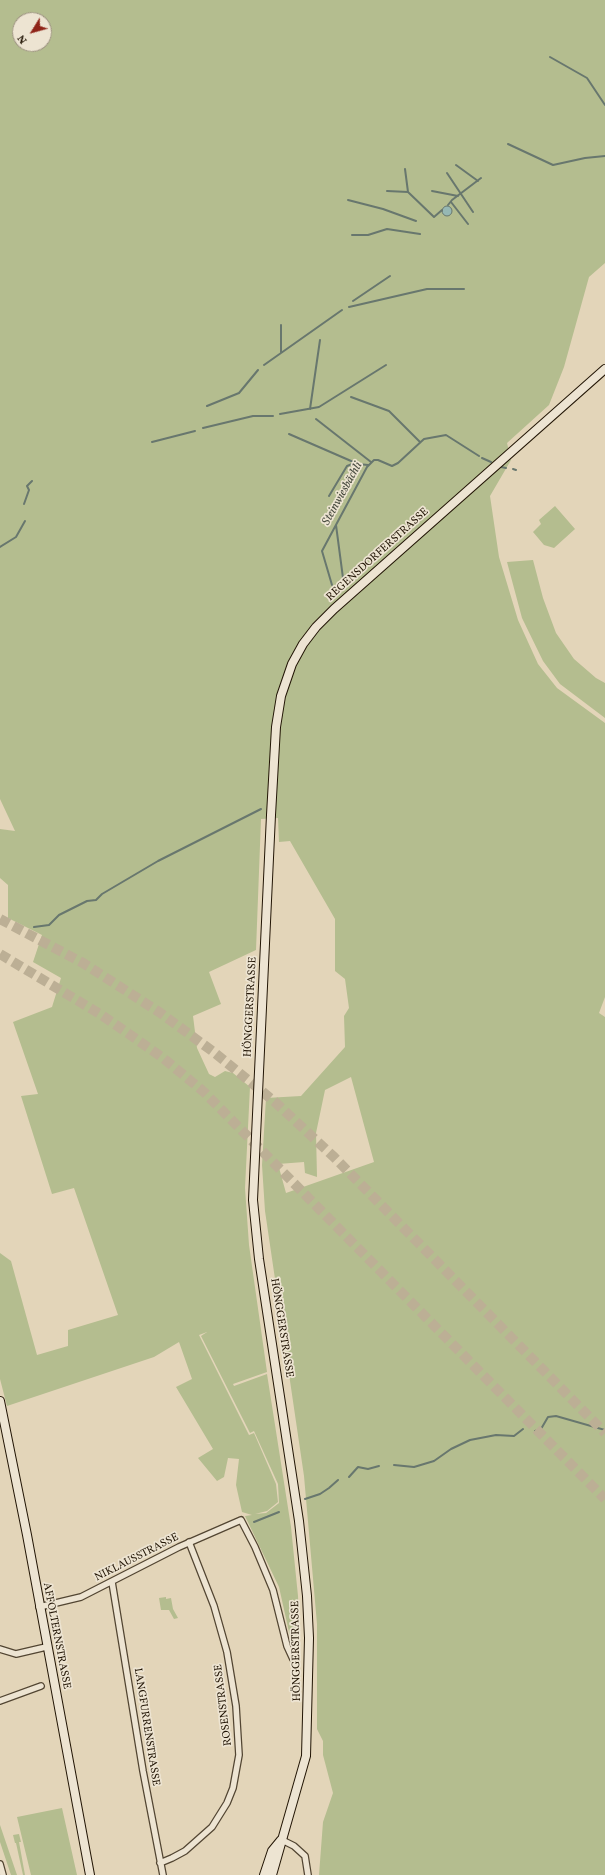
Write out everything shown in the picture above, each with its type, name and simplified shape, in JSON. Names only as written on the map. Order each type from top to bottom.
[{"type":"main road","name":"REGENSDORFERSTRASSE","points":[[271,815],[276,727],[281,696],[292,664],[303,644],[316,627],[355,588],[605,369]]},
{"type":"main road","name":"HÖNGGERSTRASSE","points":[[271,815],[253,1200],[259,1259],[299,1521],[307,1596],[309,1638],[306,1756],[292,1812],[282,1840],[280,1854],[272,1875]]},
{"type":"main road","name":"AFFOLTERNSTRASSE","points":[[0,1401],[26,1528],[46,1647],[90,1875]]},
{"type":"main road","name":"HÖNGGERSTRASSE","points":[[264,1875],[272,1851],[282,1840]]},
{"type":"street","name":"NIKLAUSSTRASSE","points":[[39,1607],[81,1597],[189,1542],[241,1520],[255,1547],[273,1590],[287,1646],[292,1658]]},
{"type":"street","name":"ROSENSTRASSE","points":[[160,1862],[185,1851],[212,1827],[227,1803],[238,1768],[239,1742],[237,1718],[227,1652],[214,1606],[189,1542]]},
{"type":"street","name":"LANGFURRENSTRASSE","points":[[112,1582],[143,1771],[163,1875]]},
{"type":"street","points":[[0,1649],[16,1654],[46,1647]]},
{"type":"street","points":[[0,1701],[41,1686]]},
{"type":"street","points":[[282,1840],[294,1846],[305,1856],[308,1875]]},
{"type":"street","points":[[0,1864],[3,1875]]},
{"type":"green space","points":[[0,0],[605,0],[605,263],[589,277],[564,367],[549,405],[507,443],[511,460],[490,496],[499,557],[518,620],[538,664],[557,688],[605,723],[605,997],[599,1013],[605,1017],[605,1875],[319,1875],[323,1822],[333,1793],[323,1755],[323,1741],[317,1729],[317,1624],[304,1476],[265,1211],[262,1165],[266,1098],[301,1096],[345,1047],[344,1016],[349,1008],[345,979],[335,971],[335,919],[290,841],[279,842],[278,818],[261,819],[256,950],[209,972],[221,1004],[193,1016],[197,1048],[209,1074],[215,1077],[225,1071],[233,1073],[250,1087],[245,1188],[249,1245],[267,1372],[233,1384],[234,1386],[267,1374],[291,1527],[298,1596],[300,1651],[293,1650],[279,1587],[245,1516],[252,1515],[242,1512],[236,1485],[239,1459],[228,1458],[224,1477],[217,1481],[198,1458],[213,1449],[176,1387],[192,1379],[179,1342],[154,1357],[7,1406],[0,1379],[0,1253],[11,1261],[37,1355],[68,1346],[68,1330],[118,1315],[74,1188],[52,1194],[21,1096],[38,1094],[13,1022],[52,1007],[61,978],[33,962],[42,935],[8,918],[8,885],[0,878],[0,829],[15,831],[0,799]],"holes":[[[351,1077],[374,1162],[286,1193],[278,1164],[304,1162],[305,1173],[317,1177],[316,1133],[325,1090]],[[207,1332],[201,1336],[250,1433],[254,1431],[278,1484],[279,1503],[266,1513],[255,1514],[267,1511],[278,1502],[276,1484],[254,1433],[249,1435],[199,1335]]]},
{"type":"green space","points":[[555,506],[575,529],[554,548],[544,545],[533,532],[541,524],[539,520]]},
{"type":"green space","points":[[533,560],[543,598],[556,633],[574,659],[596,678],[605,683],[605,718],[560,684],[543,661],[522,618],[507,562]]},
{"type":"green space","points":[[166,1597],[166,1599],[171,1598],[173,1609],[178,1618],[174,1619],[169,1610],[161,1610],[159,1598]]},
{"type":"green space","points":[[62,1808],[77,1875],[31,1875],[17,1817]]},
{"type":"green space","points":[[0,1825],[17,1875],[11,1875],[0,1842]]},
{"type":"green space","points":[[19,1834],[25,1875],[23,1875],[13,1835]]},
{"type":"water","points":[[445,206],[449,206],[452,211],[449,216],[445,216],[442,213],[442,209]]},
{"type":"waterway","points":[[550,57],[587,78],[605,105]]},
{"type":"waterway","points":[[508,144],[553,165],[585,158],[605,156]]},
{"type":"waterway","points":[[456,165],[478,181]]},
{"type":"waterway","points":[[405,169],[408,192]]},
{"type":"waterway","points":[[447,173],[473,212]]},
{"type":"waterway","points":[[448,205],[452,200],[481,178]]},
{"type":"waterway","points":[[387,191],[408,192],[434,217],[442,210]]},
{"type":"waterway","points":[[432,191],[458,196]]},
{"type":"waterway","points":[[348,200],[383,209],[416,221]]},
{"type":"waterway","points":[[451,202],[468,224]]},
{"type":"waterway","points":[[352,235],[368,235],[387,229],[420,234]]},
{"type":"waterway","points":[[353,301],[390,276]]},
{"type":"waterway","points":[[349,307],[427,289],[464,289]]},
{"type":"waterway","points":[[264,365],[342,310]]},
{"type":"waterway","points":[[281,325],[281,353]]},
{"type":"waterway","points":[[310,409],[320,340]]},
{"type":"waterway","points":[[280,414],[319,407],[386,365]]},
{"type":"waterway","points":[[207,406],[239,393],[258,370]]},
{"type":"waterway","points":[[351,397],[389,411],[420,442]]},
{"type":"waterway","points":[[203,428],[253,416],[273,416]]},
{"type":"waterway","points":[[316,419],[371,462]]},
{"type":"waterway","points":[[152,442],[195,431]]},
{"type":"waterway","points":[[289,434],[358,464],[368,465]]},
{"type":"waterway","name":"Steinwiesbächli","points":[[332,585],[322,551],[367,467],[374,460],[378,460],[392,466],[398,463],[424,439],[446,435],[479,456]]},
{"type":"waterway","points":[[482,458],[491,462]]},
{"type":"waterway","points":[[329,496],[347,466],[355,463]]},
{"type":"waterway","points":[[501,467],[506,468]]},
{"type":"waterway","points":[[24,504],[29,490],[27,486],[32,481]]},
{"type":"waterway","points":[[0,547],[16,537],[25,521]]},
{"type":"waterway","points":[[336,525],[343,578]]},
{"type":"waterway","points":[[34,927],[49,925],[59,915],[87,901],[96,900],[102,894],[158,861],[261,809]]},
{"type":"waterway","points":[[535,1431],[541,1429],[548,1417],[556,1416],[605,1430]]},
{"type":"waterway","points":[[394,1465],[414,1467],[434,1461],[451,1449],[470,1440],[496,1435],[514,1436],[523,1429]]},
{"type":"waterway","points":[[349,1477],[358,1467],[368,1469],[379,1466]]},
{"type":"waterway","points":[[305,1499],[320,1494],[338,1480]]},
{"type":"waterway","points":[[254,1522],[279,1512]]},
{"type":"tunnel","points":[[0,919],[83,963],[159,1012],[215,1053],[275,1102],[334,1157],[605,1433]]},
{"type":"tunnel","points":[[0,954],[100,1014],[163,1058],[204,1092],[605,1499]]}]
